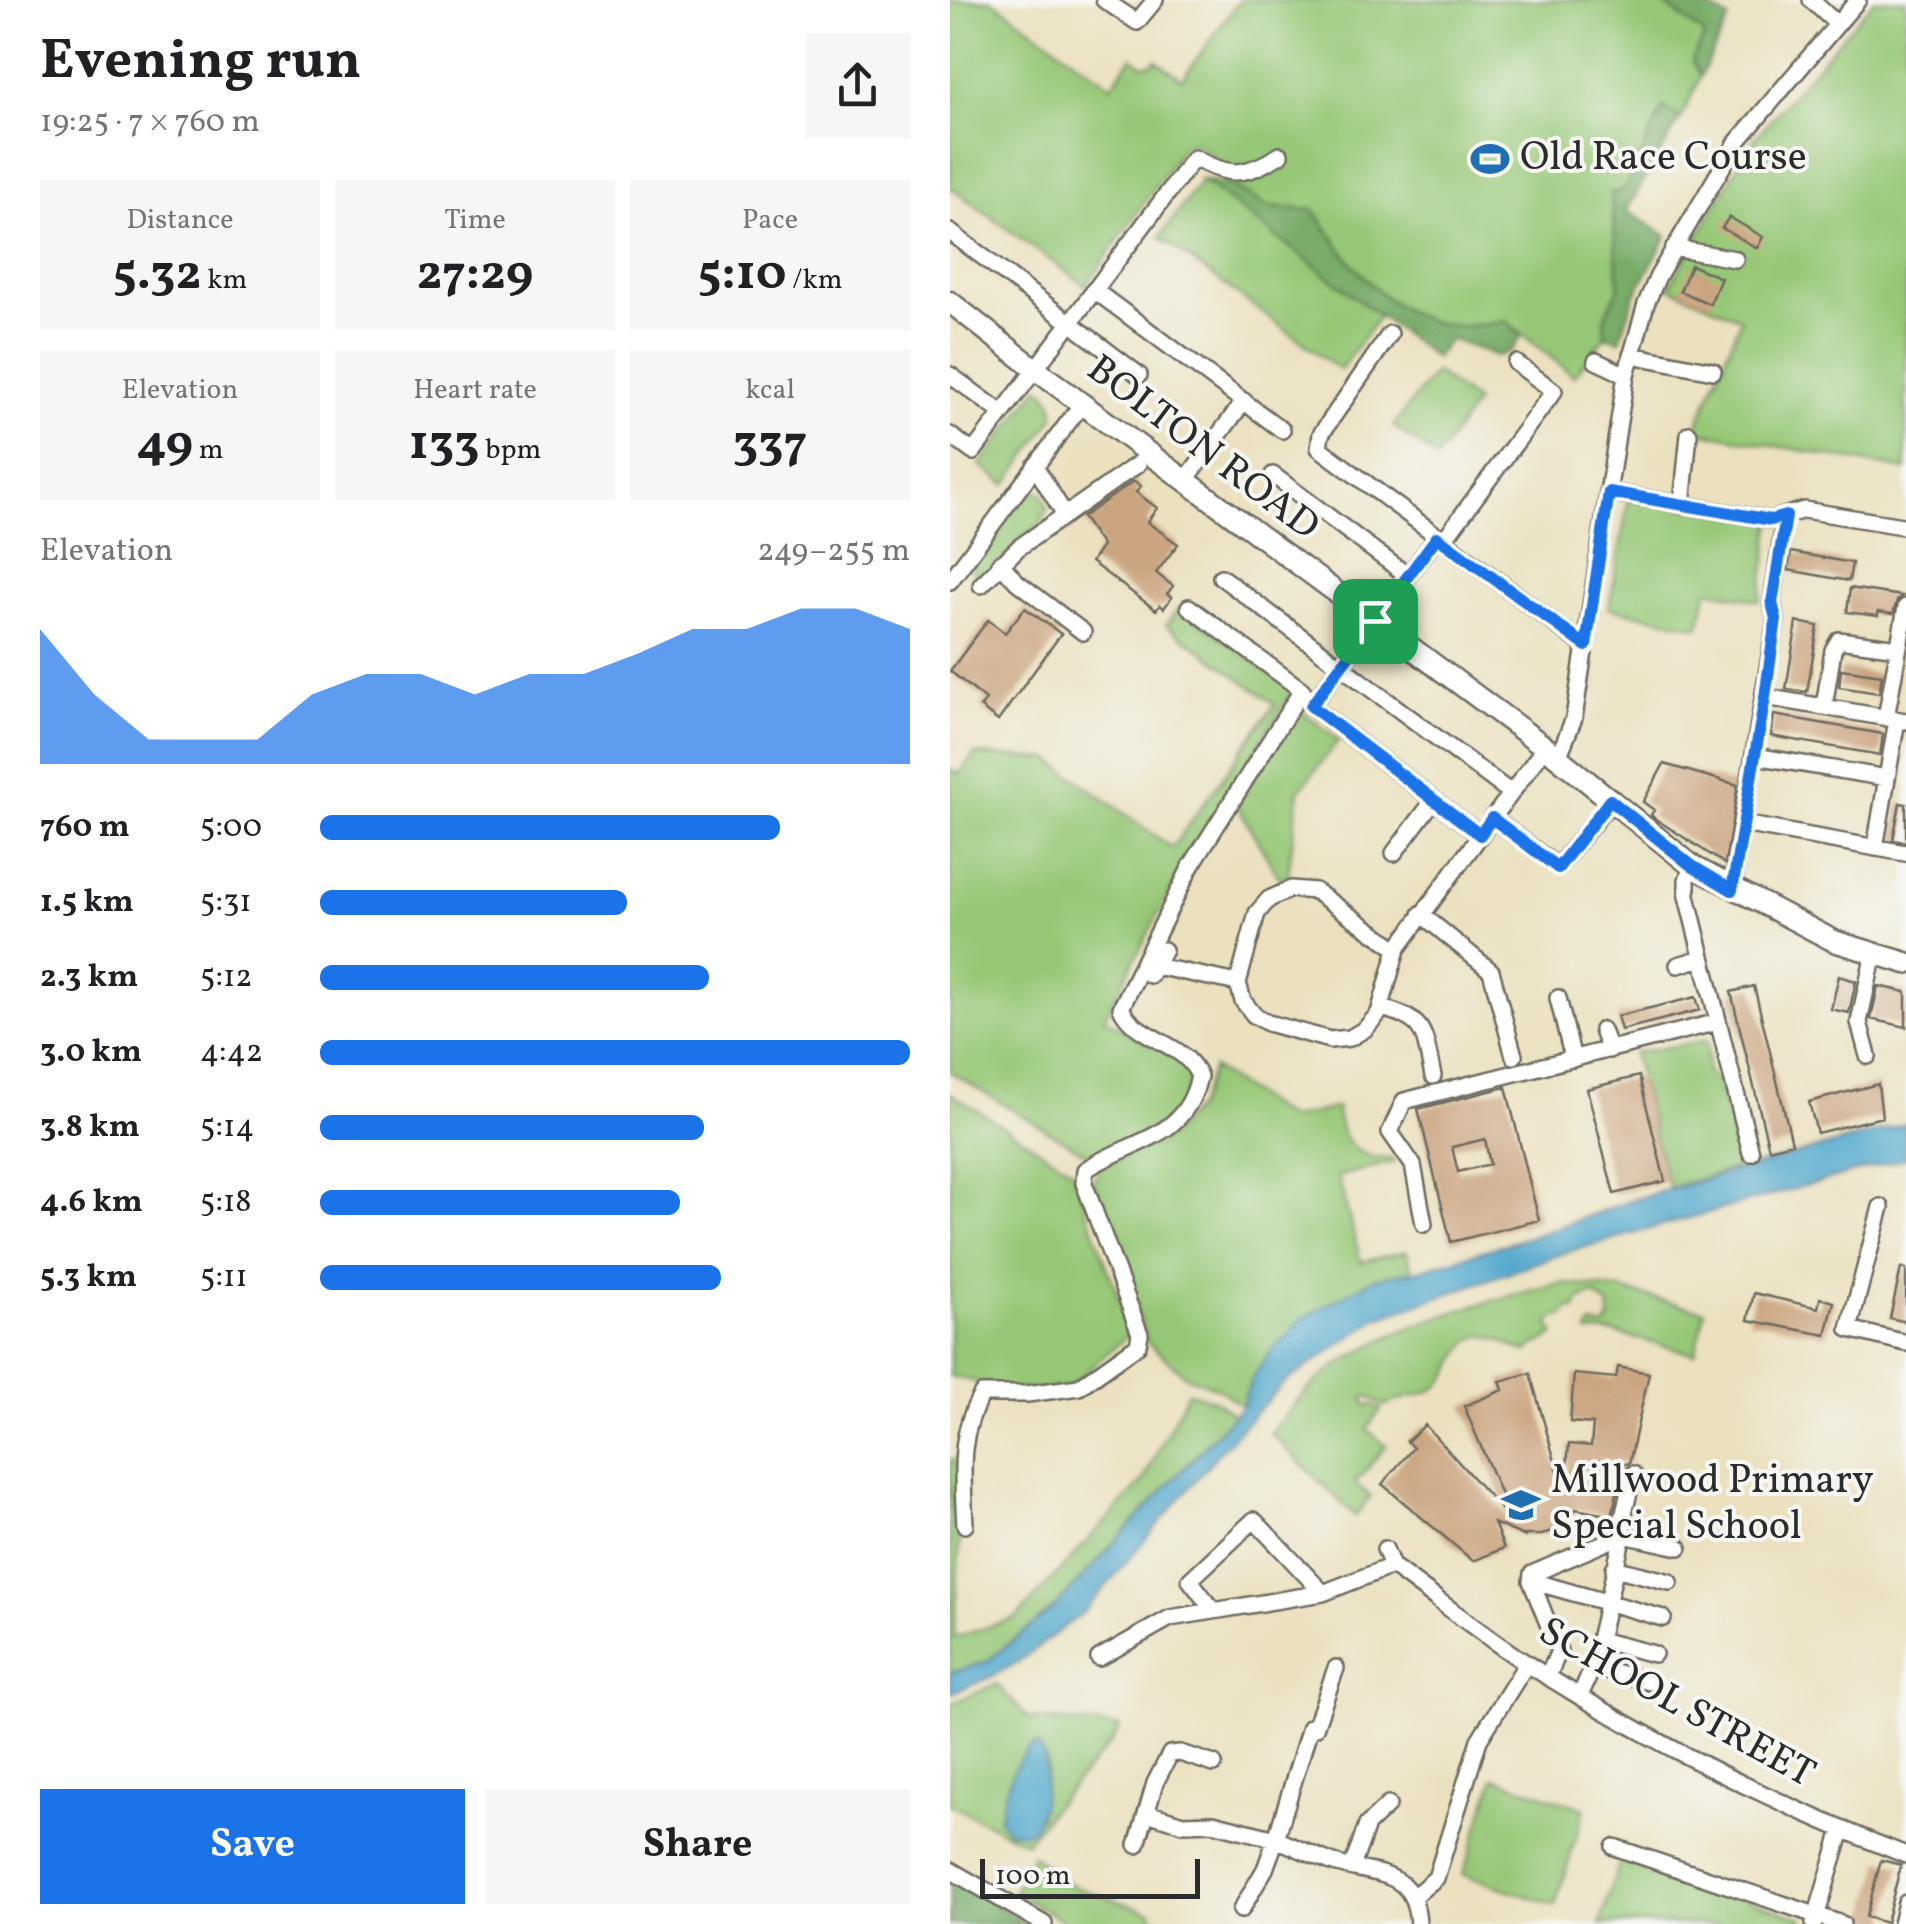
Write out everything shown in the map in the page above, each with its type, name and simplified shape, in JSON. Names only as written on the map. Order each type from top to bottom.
[{"type":"main road","name":"BOLTON ROAD","points":[[950,302],[1551,753],[1692,866],[1834,941],[1906,961]]},
{"type":"street","points":[[1104,0],[1137,22],[1156,0]]},
{"type":"street","points":[[1811,0],[1837,24]]},
{"type":"street","points":[[1398,949],[1314,891],[1291,889],[1269,899],[1258,913],[1238,983],[1242,1001],[1268,1024],[1330,1040],[1350,1038],[1364,1028],[1380,1008],[1398,949],[1420,914],[1511,792],[1551,753],[1574,718],[1626,375],[1646,304],[1736,142],[1858,0]]},
{"type":"street","points":[[950,435],[973,452],[1194,158],[1233,173],[1256,170],[1280,155]]},
{"type":"street","points":[[950,232],[1139,375]]},
{"type":"street","points":[[1674,248],[1735,259]]},
{"type":"street","points":[[1094,290],[1282,430]]},
{"type":"street","points":[[1382,339],[1321,434],[1319,448],[1586,646]]},
{"type":"street","points":[[1631,355],[1713,372]]},
{"type":"street","points":[[1596,361],[1626,375]]},
{"type":"street","points":[[1311,706],[1554,391],[1516,363]]},
{"type":"street","points":[[950,375],[1002,413]]},
{"type":"street","points":[[1185,481],[1244,401]]},
{"type":"street","points":[[950,581],[1082,404]]},
{"type":"street","points":[[1682,505],[1690,434]]},
{"type":"street","points":[[981,585],[1000,564],[1138,464]]},
{"type":"street","points":[[1035,466],[1065,515]]},
{"type":"street","points":[[1274,474],[1408,576]]},
{"type":"street","points":[[1609,492],[1771,520],[1804,510],[1902,526]]},
{"type":"street","points":[[1732,890],[1765,697],[1776,619],[1772,603],[1786,516]]},
{"type":"street","points":[[1000,564],[1083,632]]},
{"type":"street","points":[[1221,577],[1511,792]]},
{"type":"street","points":[[1190,608],[1302,690],[1311,706],[1480,835]]},
{"type":"street","points":[[1875,848],[1896,720],[1898,648],[1906,608]]},
{"type":"street","points":[[1824,707],[1833,650],[1839,640],[1898,648]]},
{"type":"street","points":[[965,1525],[962,1456],[968,1416],[982,1394],[1028,1394],[1079,1387],[1138,1345],[1140,1334],[1084,1183],[1085,1170],[1104,1157],[1161,1134],[1182,1115],[1200,1076],[1186,1056],[1128,1022],[1120,1008],[1192,866],[1302,690]]},
{"type":"street","points":[[1765,697],[1896,720]]},
{"type":"street","points":[[1754,756],[1887,778]]},
{"type":"street","points":[[1394,853],[1434,800]]},
{"type":"street","points":[[1492,818],[1558,868],[1610,800]]},
{"type":"street","points":[[1743,824],[1905,853]]},
{"type":"street","points":[[1692,866],[1686,888],[1752,1153]]},
{"type":"street","points":[[1420,914],[1488,966],[1514,1056]]},
{"type":"street","points":[[1164,950],[1153,971],[1238,983]]},
{"type":"street","points":[[1868,1056],[1859,1022],[1874,953]]},
{"type":"street","points":[[1678,965],[1702,958]]},
{"type":"street","points":[[1558,998],[1573,1059]]},
{"type":"street","points":[[1380,1008],[1407,1015],[1422,1029],[1434,1076]]},
{"type":"street","points":[[1424,1224],[1412,1165],[1390,1132],[1404,1102],[1718,1022]]},
{"type":"street","points":[[1602,1030],[1608,1050]]},
{"type":"street","points":[[1881,1207],[1849,1328],[1906,1343]]},
{"type":"street","points":[[1580,1696],[1593,1666],[1633,1474]]},
{"type":"street","points":[[1213,1610],[1190,1580],[1254,1520],[1324,1593]]},
{"type":"street","points":[[1548,1676],[1559,1651],[1530,1581],[1532,1574],[1623,1535],[1678,1547]]},
{"type":"street","points":[[1099,1658],[1170,1618],[1324,1593],[1392,1566],[1385,1549]]},
{"type":"street","name":"SCHOOL STREET","points":[[1392,1566],[1527,1663],[1690,1758],[1842,1830],[1906,1854]]},
{"type":"street","points":[[1614,1568],[1670,1582]]},
{"type":"street","points":[[1530,1581],[1662,1618]]},
{"type":"street","points":[[1599,1640],[1654,1654]]},
{"type":"street","points":[[1414,1896],[1436,1878],[1487,1724],[1527,1663]]},
{"type":"street","points":[[1593,1666],[1650,1682]]},
{"type":"street","points":[[1241,1910],[1265,1869],[1311,1727],[1336,1668]]},
{"type":"street","points":[[1137,1845],[1155,1783],[1170,1754],[1180,1753],[1214,1764]]},
{"type":"street","points":[[1352,1867],[1367,1825],[1388,1805]]},
{"type":"street","points":[[1148,1813],[1183,1824],[1213,1823],[1276,1839],[1352,1867],[1397,1878],[1414,1896],[1418,1924]]},
{"type":"street","points":[[1815,1920],[1842,1830]]},
{"type":"street","points":[[1614,1848],[1752,1891],[1815,1920],[1842,1924]]},
{"type":"street","points":[[950,1870],[1044,1924]]},
{"type":"street","points":[[1901,1924],[1906,1903]]},
{"type":"green space","points":[[950,0],[992,0],[1111,86],[1132,57],[1142,65],[1156,60],[1182,79],[1240,0],[1659,0],[1705,35],[1692,61],[1701,76],[1681,118],[1663,108],[1625,189],[1611,193],[1619,288],[1604,319],[1605,336],[1574,376],[1506,321],[1466,326],[1435,322],[1392,302],[1357,269],[1314,210],[1269,207],[1227,183],[1234,172],[1193,143],[1183,147],[1086,286],[950,187]]},
{"type":"green space","points":[[1659,0],[1697,0],[1729,19],[1701,76],[1692,61],[1705,35]]},
{"type":"green space","points":[[1874,0],[1906,0],[1906,470],[1695,431],[1741,319],[1669,287],[1752,142]]},
{"type":"green space","points":[[1663,108],[1681,118],[1626,211],[1667,236],[1634,296],[1620,340],[1605,336],[1604,319],[1619,288],[1611,193],[1625,189]]},
{"type":"green space","points":[[1202,180],[1380,315],[1340,370],[1160,237]]},
{"type":"green space","points":[[1202,180],[1227,183],[1269,207],[1314,210],[1357,269],[1392,302],[1412,314],[1460,326],[1506,321],[1521,336],[1511,351],[1497,356],[1450,339],[1435,358]]},
{"type":"green space","points":[[1435,372],[1476,402],[1437,458],[1393,426]]},
{"type":"green space","points":[[1039,387],[1051,400],[1054,417],[1006,485],[980,465]]},
{"type":"green space","points":[[1037,491],[1042,493],[1048,508],[1041,524],[975,584],[972,565],[1011,511]]},
{"type":"green space","points":[[1629,497],[1772,520],[1760,601],[1708,590],[1699,627],[1609,608]]},
{"type":"green space","points":[[1179,607],[1293,690],[1186,861],[1104,1018],[1185,1063],[1192,1076],[1179,1110],[1140,1138],[1088,1155],[950,1072],[950,769],[959,774],[974,754],[1049,759],[1172,848],[1275,704],[1166,625]]},
{"type":"green space","points":[[1295,706],[1339,740],[1299,791],[1288,876],[1279,878],[1237,805]]},
{"type":"green space","points":[[1708,1040],[1707,1072],[1718,1082],[1740,1167],[1669,1188],[1633,1053]]},
{"type":"green space","points":[[1213,1068],[1289,1119],[1337,1107],[1342,1131],[1353,1147],[1370,1156],[1393,1159],[1395,1162],[1338,1176],[1361,1262],[1407,1251],[1412,1272],[1375,1278],[1251,1380],[1242,1406],[1218,1388],[1186,1376],[1148,1343],[1093,1181],[1101,1166],[1167,1138],[1198,1106]]},
{"type":"green space","points":[[950,1093],[1072,1170],[1131,1332],[1068,1388],[1011,1390],[950,1376]]},
{"type":"green space","points":[[1560,1283],[1621,1290],[1705,1311],[1695,1354],[1611,1332],[1588,1333],[1591,1325],[1604,1327],[1610,1320],[1609,1306],[1594,1294],[1580,1300],[1575,1310],[1569,1307],[1565,1314],[1552,1319],[1550,1327],[1555,1334],[1527,1352],[1490,1337],[1472,1339],[1436,1388],[1384,1406],[1368,1396],[1364,1398],[1366,1406],[1381,1409],[1367,1429],[1386,1446],[1355,1483],[1371,1497],[1355,1516],[1270,1433],[1317,1381],[1388,1337],[1444,1315]]},
{"type":"green space","points":[[1188,1392],[1216,1401],[1233,1415],[1054,1608],[986,1662],[950,1673],[950,1459],[956,1460],[961,1507],[954,1638],[1016,1618],[1143,1481]]},
{"type":"green space","points":[[997,1684],[1028,1718],[1120,1727],[1112,1742],[1026,1843],[950,1805],[950,1704]],"holes":[[[1031,1746],[1048,1762],[1039,1818],[999,1819],[1015,1767]]]},
{"type":"green space","points":[[1494,1778],[1585,1809],[1555,1905],[1463,1875]]},
{"type":"green space","points":[[1033,1855],[1072,1886],[1177,1924],[1070,1924],[1014,1893]]},
{"type":"green space","points":[[1621,1858],[1803,1918],[1801,1924],[1600,1924]]},
{"type":"green space","points":[[950,1881],[986,1898],[1025,1924],[950,1924]]},
{"type":"water","points":[[1906,1124],[1906,1158],[1567,1252],[1378,1318],[1284,1383],[1222,1449],[1084,1612],[1018,1662],[950,1694],[950,1673],[986,1662],[1054,1608],[1242,1406],[1251,1380],[1268,1354],[1303,1318],[1375,1278],[1419,1270],[1539,1234],[1638,1198]]},
{"type":"water","points":[[1037,1744],[1045,1762],[1045,1774],[1036,1822],[1032,1830],[1024,1833],[1007,1830],[999,1819],[1007,1788],[1022,1757]]},
{"type":"building","points":[[1729,217],[1763,237],[1757,248],[1722,228]]},
{"type":"building","points":[[1691,265],[1721,278],[1710,304],[1680,291]]},
{"type":"building","points":[[1134,481],[1141,486],[1136,492],[1157,508],[1147,522],[1178,544],[1156,573],[1173,586],[1167,594],[1172,597],[1164,608],[1160,605],[1156,610],[1091,562],[1102,546],[1082,517]]},
{"type":"building","points":[[1791,552],[1852,563],[1849,581],[1788,570]]},
{"type":"building","points":[[1850,588],[1902,596],[1893,614],[1847,612]]},
{"type":"building","points":[[1025,608],[1061,634],[998,721],[980,707],[986,700],[950,671],[988,620],[1005,633]]},
{"type":"building","points":[[1797,622],[1818,626],[1807,692],[1786,689]]},
{"type":"building","points":[[1841,669],[1882,675],[1879,693],[1839,687]]},
{"type":"building","points":[[1774,715],[1883,734],[1880,755],[1771,736]]},
{"type":"building","points":[[1664,764],[1738,785],[1725,864],[1654,818],[1654,810],[1643,802]]},
{"type":"building","points":[[1900,803],[1906,804],[1906,842],[1893,840]]},
{"type":"building","points":[[1839,976],[1856,981],[1849,1013],[1831,1009]]},
{"type":"building","points":[[1754,986],[1792,1143],[1769,1149],[1731,992]]},
{"type":"building","points":[[1878,986],[1906,992],[1906,1027],[1871,1019]]},
{"type":"building","points":[[1696,997],[1700,1010],[1621,1030],[1617,1016]]},
{"type":"building","points":[[1639,1076],[1665,1181],[1614,1194],[1587,1089]]},
{"type":"building","points":[[1878,1084],[1882,1117],[1817,1133],[1809,1102]]},
{"type":"building","points":[[1506,1087],[1539,1220],[1451,1242],[1418,1109]],"holes":[[[1485,1139],[1490,1164],[1458,1172],[1452,1147]]]},
{"type":"building","points":[[1901,1268],[1906,1269],[1906,1322],[1890,1318]]},
{"type":"building","points":[[1754,1293],[1818,1308],[1820,1298],[1834,1302],[1826,1335],[1748,1320]]},
{"type":"building","points":[[1618,1367],[1649,1373],[1629,1464],[1599,1460],[1594,1483],[1618,1488],[1612,1516],[1576,1509],[1561,1527],[1526,1537],[1494,1523],[1504,1548],[1473,1561],[1382,1484],[1413,1448],[1407,1441],[1425,1425],[1512,1521],[1464,1406],[1503,1390],[1500,1381],[1530,1373],[1564,1493],[1569,1444],[1591,1446],[1593,1424],[1570,1422],[1574,1374],[1616,1378]]},
{"type":"building","points":[[1881,1860],[1901,1865],[1886,1923],[1866,1917]]},
{"type":"place","name":"Old Race Course","points":[[1490,159]]},
{"type":"place","name":"Millwood Primary Special School","points":[[1521,1505]]},
{"type":"route","points":[[1609,492],[1771,520],[1786,516],[1772,603],[1776,619],[1765,697],[1732,890],[1692,866],[1610,800],[1558,868],[1492,818],[1480,835],[1311,706],[1375,621],[1437,537],[1586,646],[1609,492]]}]
